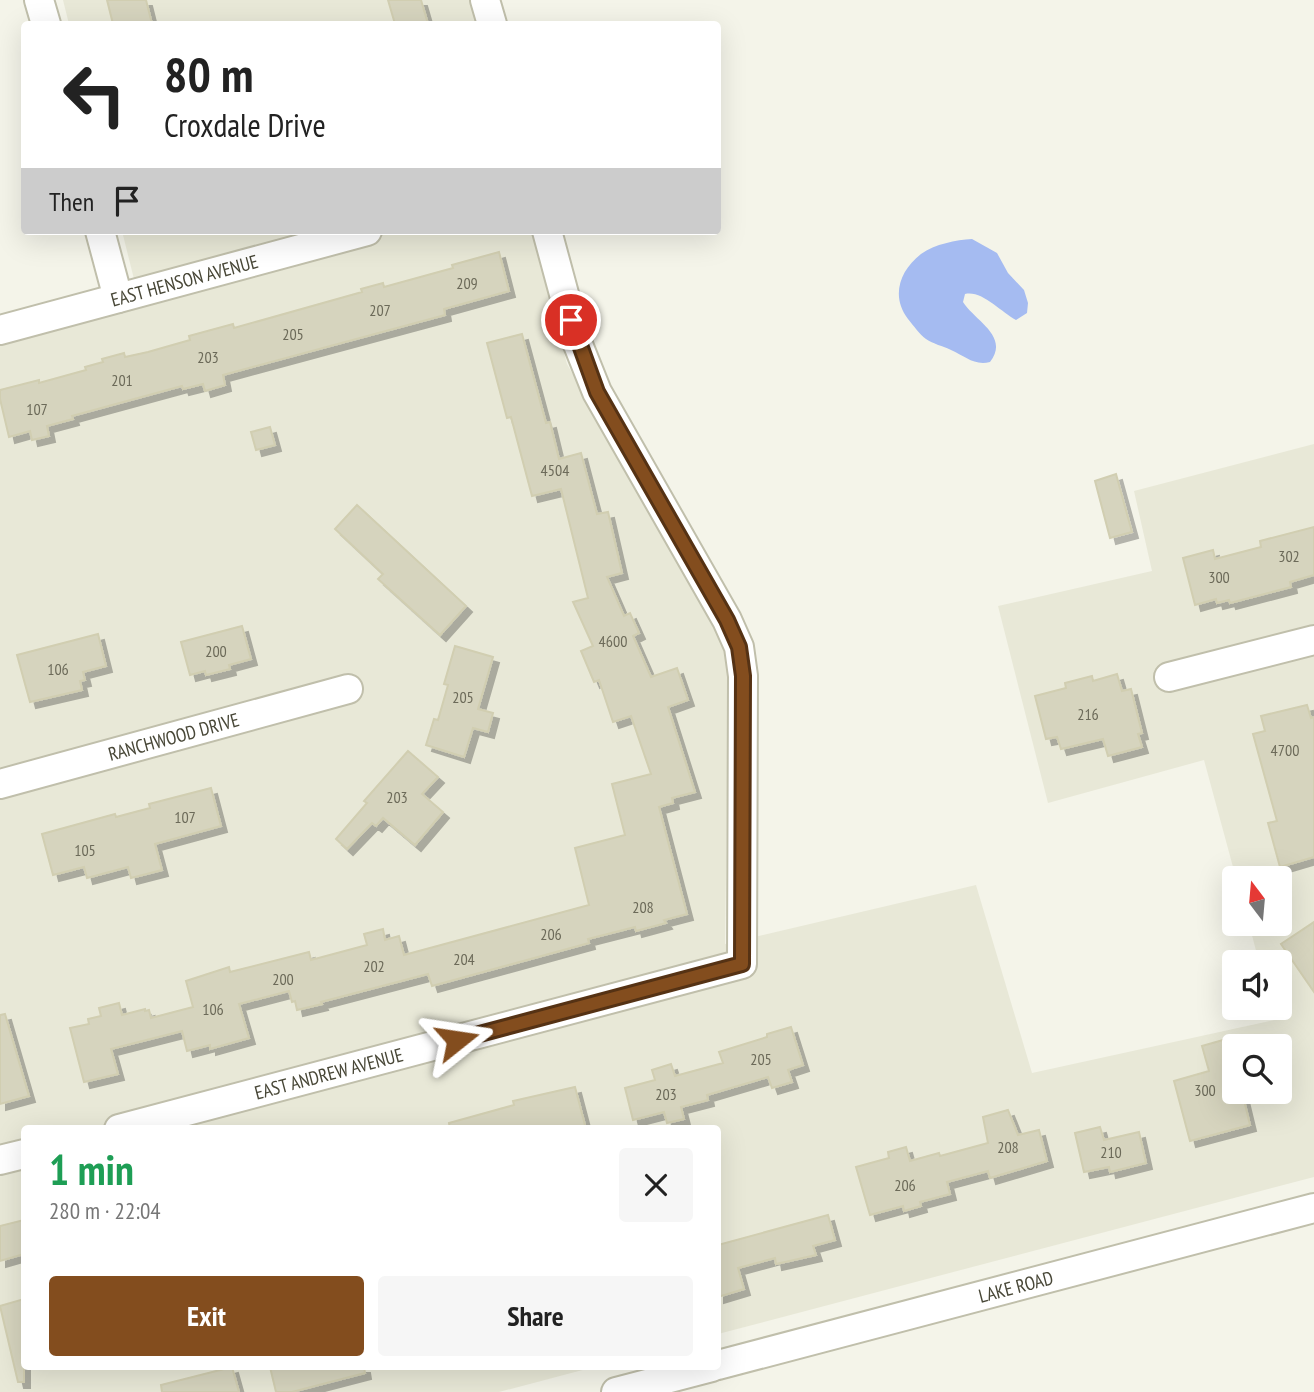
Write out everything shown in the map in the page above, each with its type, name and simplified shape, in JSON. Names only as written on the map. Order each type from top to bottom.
[{"type":"street","points":[[39,0],[45,21]]},
{"type":"street","points":[[485,0],[491,21]]},
{"type":"street","points":[[101,235],[118,298]]},
{"type":"street","name":"EAST HENSON AVENUE","points":[[0,330],[352,235]]},
{"type":"street","name":"EAST ANDREW AVENUE","points":[[134,1125],[742,964],[743,676],[739,647],[727,620],[597,392],[578,342],[548,235]]},
{"type":"street","points":[[1169,677],[1314,640]]},
{"type":"street","name":"RANCHWOOD DRIVE","points":[[0,784],[348,689]]},
{"type":"street","points":[[0,1160],[21,1155]]},
{"type":"street","name":"LAKE ROAD","points":[[721,1364],[1314,1208]]},
{"type":"street","points":[[616,1392],[700,1370]]},
{"type":"shaded area","points":[[63,0],[471,0],[477,21],[68,21]]},
{"type":"shaded area","points":[[123,235],[533,235],[567,364],[729,651],[725,944],[976,885],[1032,1073],[1274,1020],[1292,1020],[1292,950],[1256,950],[1252,936],[1292,936],[1292,866],[1233,866],[1204,760],[1048,803],[998,606],[1152,571],[1134,491],[1314,444],[1314,1177],[721,1333],[721,1125],[21,1125],[21,1370],[583,1370],[499,1392],[0,1392],[0,346],[141,307]]},
{"type":"water","points":[[972,239],[997,253],[1008,273],[1024,290],[1028,303],[1027,313],[1016,320],[985,298],[965,294],[963,302],[988,329],[996,344],[990,362],[984,363],[970,360],[923,337],[903,311],[899,293],[907,268],[921,254],[946,243]]},
{"type":"building","points":[[107,0],[146,0],[151,21],[112,21]]},
{"type":"building","points":[[388,0],[421,0],[427,21],[394,21]]},
{"type":"building","points":[[499,252],[509,291],[444,309],[445,315],[223,375],[225,385],[205,391],[203,384],[183,389],[182,386],[72,416],[73,419],[47,426],[49,436],[32,440],[30,431],[9,437],[0,390],[39,380],[39,383],[86,370],[85,367],[103,362],[102,359],[124,353],[125,357],[148,352],[190,340],[189,336],[233,324],[234,328],[362,292],[361,289],[383,283],[384,287],[453,268],[452,265]]},
{"type":"building","points":[[522,334],[546,423],[550,422],[559,459],[581,453],[597,514],[608,512],[622,573],[607,577],[624,616],[630,613],[639,633],[633,636],[651,677],[677,668],[688,700],[668,707],[695,792],[672,798],[673,803],[659,807],[687,914],[664,920],[666,923],[636,931],[635,927],[588,939],[589,943],[432,986],[428,974],[297,1010],[289,991],[239,1004],[249,1038],[210,1049],[210,1045],[187,1051],[182,1031],[111,1049],[118,1074],[84,1082],[70,1028],[89,1024],[88,1019],[101,1016],[99,1008],[119,1003],[122,1015],[145,1009],[149,1010],[151,1018],[193,1007],[186,981],[229,967],[230,972],[309,952],[311,960],[367,945],[364,934],[383,929],[385,940],[399,936],[404,955],[589,905],[575,848],[625,835],[612,784],[651,774],[631,716],[613,722],[599,680],[594,682],[581,651],[593,646],[573,602],[588,598],[561,489],[532,496],[511,417],[507,418],[487,343]]},
{"type":"building","points":[[270,427],[275,445],[256,450],[251,432]]},
{"type":"building","points":[[1116,474],[1132,532],[1110,538],[1095,481]]},
{"type":"building","points":[[357,505],[466,606],[440,635],[378,579],[383,574],[335,529]]},
{"type":"building","points":[[1314,527],[1314,575],[1290,582],[1291,587],[1230,603],[1229,600],[1217,603],[1216,599],[1195,605],[1183,558],[1213,550],[1215,559],[1261,547],[1260,541]]},
{"type":"building","points":[[242,626],[251,659],[229,665],[230,669],[206,675],[205,671],[190,675],[181,642]]},
{"type":"building","points":[[98,634],[106,666],[83,672],[85,680],[80,681],[82,690],[30,702],[17,655]]},
{"type":"building","points":[[455,646],[493,657],[478,709],[493,713],[488,732],[473,728],[464,757],[426,745],[434,719],[438,720],[448,685],[444,684]]},
{"type":"building","points":[[1117,674],[1122,691],[1131,689],[1142,733],[1138,734],[1142,747],[1108,756],[1103,739],[1061,749],[1057,737],[1046,739],[1035,696],[1066,688],[1065,683],[1092,676],[1093,681]]},
{"type":"building","points":[[1307,705],[1311,718],[1314,717],[1314,857],[1283,866],[1280,866],[1268,823],[1277,821],[1253,734],[1265,731],[1261,716]]},
{"type":"building","points":[[408,751],[438,777],[422,794],[443,812],[415,845],[383,818],[376,826],[372,823],[347,849],[336,839],[367,803],[364,801]]},
{"type":"building","points":[[211,788],[221,826],[155,844],[162,870],[131,878],[128,867],[87,878],[84,867],[53,875],[42,834],[115,814],[116,817],[150,808],[149,804]]},
{"type":"building","points":[[1314,922],[1314,992],[1292,960],[1292,950],[1285,950],[1281,944]]},
{"type":"building","points":[[5,1014],[29,1096],[0,1104],[0,1015]]},
{"type":"building","points":[[791,1027],[803,1065],[788,1070],[792,1082],[772,1088],[768,1077],[707,1095],[708,1100],[681,1107],[684,1119],[667,1123],[664,1112],[633,1120],[625,1088],[655,1080],[652,1070],[671,1064],[675,1076],[723,1063],[719,1052]]},
{"type":"building","points":[[1222,1040],[1222,1104],[1245,1104],[1250,1125],[1190,1141],[1174,1081],[1209,1071],[1202,1046]]},
{"type":"building","points":[[575,1087],[585,1125],[449,1125],[514,1105],[513,1101]]},
{"type":"building","points":[[1008,1110],[1018,1135],[1039,1130],[1047,1161],[990,1178],[988,1171],[947,1182],[950,1194],[920,1202],[921,1206],[904,1211],[903,1206],[870,1215],[856,1167],[889,1158],[888,1152],[906,1147],[910,1161],[988,1143],[983,1117]]},
{"type":"building","points":[[1100,1127],[1104,1140],[1139,1132],[1146,1163],[1110,1172],[1109,1167],[1084,1172],[1075,1133]]},
{"type":"building","points":[[828,1215],[835,1240],[813,1246],[816,1255],[776,1264],[775,1258],[738,1268],[744,1289],[721,1296],[721,1244]]},
{"type":"building","points":[[21,1221],[21,1255],[0,1261],[0,1226]]},
{"type":"building","points":[[21,1300],[21,1370],[24,1370],[24,1382],[18,1382],[0,1306]]},
{"type":"building","points":[[220,1370],[233,1370],[239,1392],[162,1392],[161,1385]]},
{"type":"building","points":[[271,1370],[364,1370],[365,1373],[292,1392],[276,1392]]},
{"type":"route","points":[[457,1040],[742,964],[743,676],[739,647],[727,620],[597,392],[571,320]]}]
